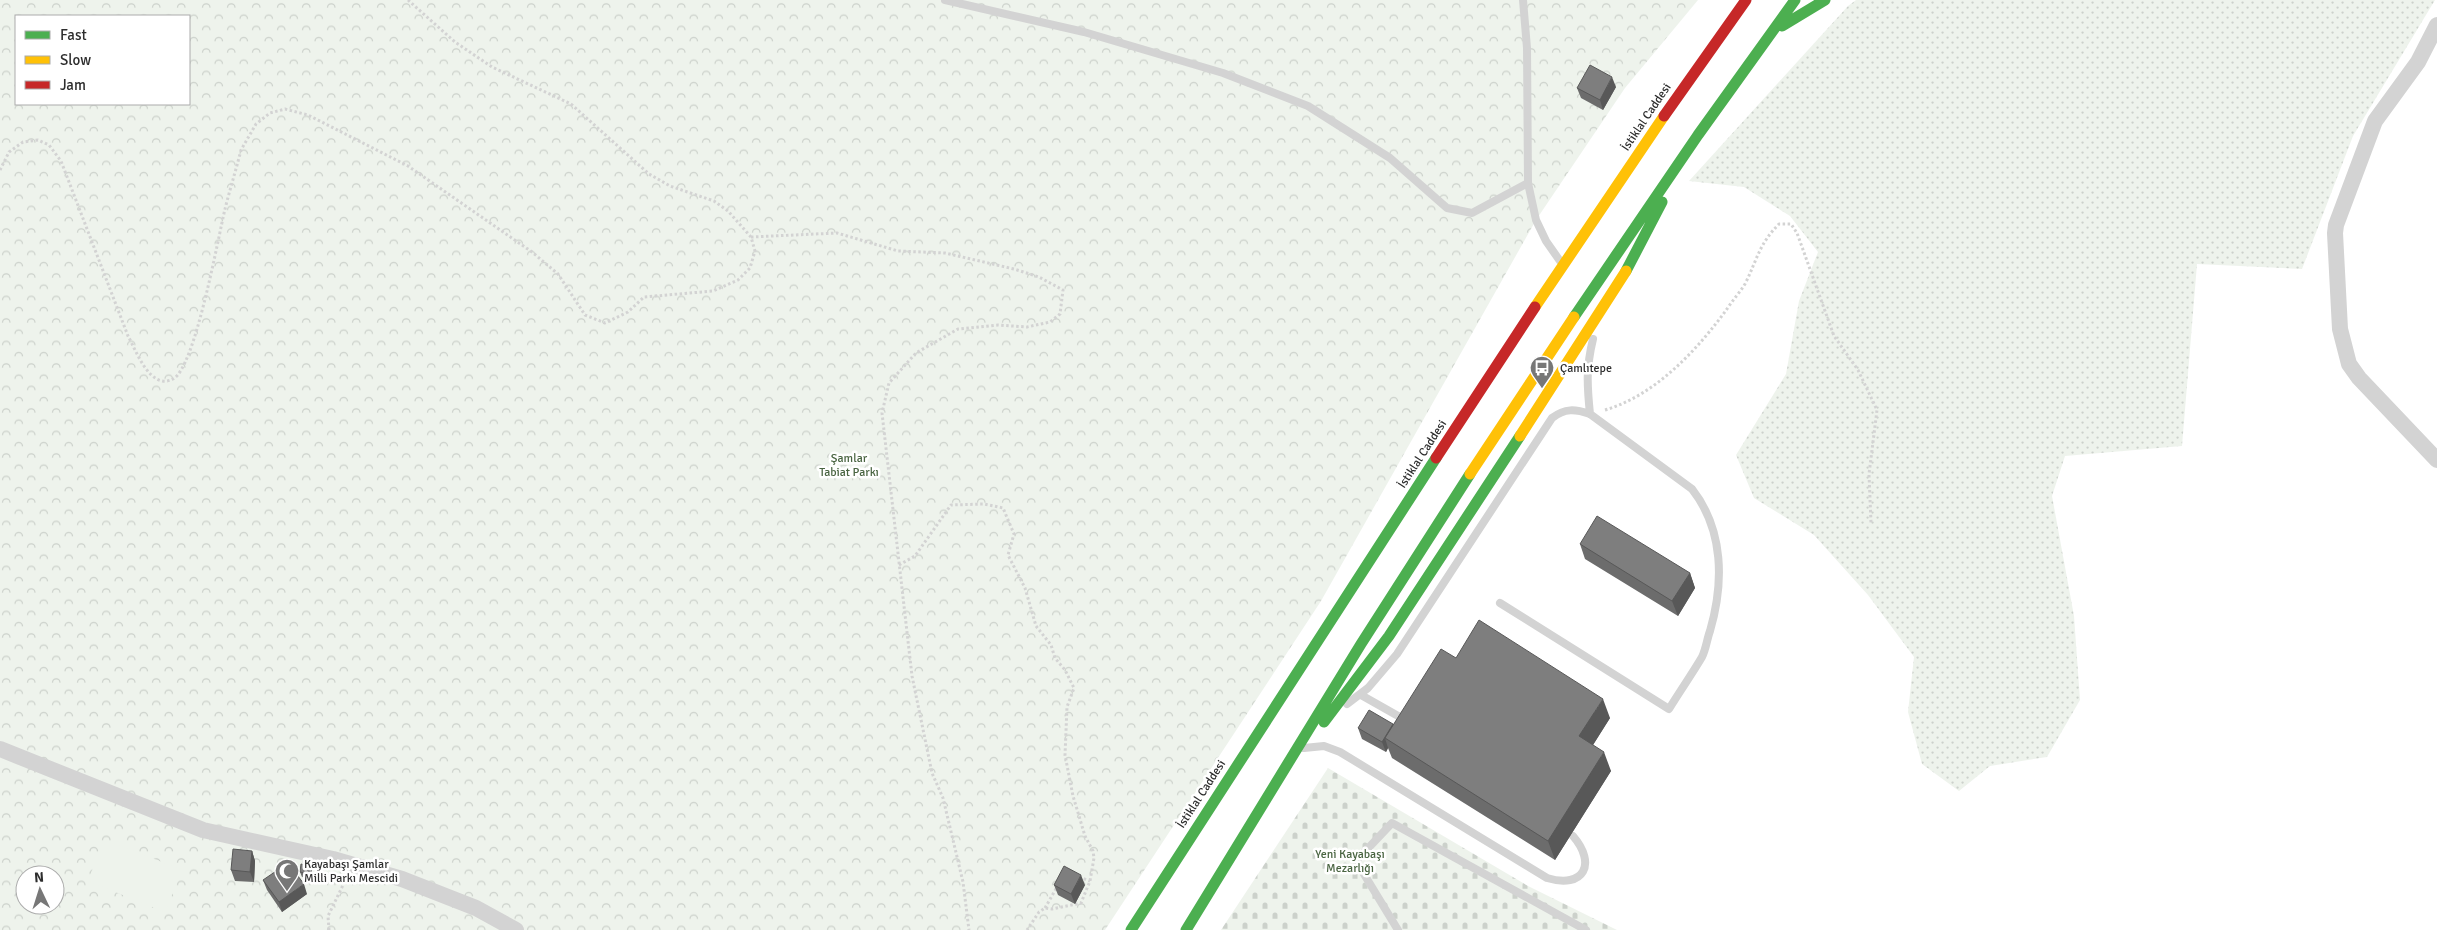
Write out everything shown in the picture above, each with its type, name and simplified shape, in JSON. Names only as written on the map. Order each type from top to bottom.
[{"type":"main road","name":"İstiklal Caddesi","points":[[1131,930],[1390,527],[1562,265],[1697,67],[1746,0]]},
{"type":"main road","points":[[1186,930],[1426,542],[1574,317],[1687,152],[1795,0]]},
{"type":"main road","points":[[1771,33],[1824,0]]},
{"type":"main road","points":[[1297,750],[1330,715],[1389,636],[1600,313],[1632,261],[1687,152]]},
{"type":"street","points":[[2437,25],[2418,62],[2375,121],[2335,233],[2340,329],[2349,364],[2359,378],[2437,460]]},
{"type":"street","points":[[0,749],[203,830],[353,865],[402,879],[476,908],[516,930]]},
{"type":"lane","points":[[945,0],[1084,32],[1214,70],[1308,106],[1390,158],[1447,208],[1472,213],[1528,183]]},
{"type":"lane","points":[[1523,0],[1527,48],[1528,183],[1536,220],[1546,241],[1562,265]]},
{"type":"lane","points":[[1590,414],[1586,379],[1587,362],[1600,313]]},
{"type":"lane","points":[[1330,715],[1362,695],[1397,654],[1552,418],[1559,412],[1570,409],[1590,414],[1692,489],[1701,501],[1713,527],[1718,549],[1720,576],[1714,618],[1703,655],[1669,709],[1500,603]]},
{"type":"lane","points":[[1362,695],[1407,721]]},
{"type":"lane","points":[[1297,750],[1309,746],[1324,746],[1340,752],[1554,880],[1571,881],[1579,877],[1584,867],[1585,859],[1581,845],[1573,836]]},
{"type":"lane","points":[[1398,930],[1356,861],[1392,823],[1586,930]]},
{"type":"lane","points":[[1565,930],[1573,924]]},
{"type":"path","points":[[0,170],[9,152],[24,142],[38,140],[48,145],[61,161],[128,336],[142,362],[151,374],[160,381],[172,380],[180,373],[194,339],[241,150],[256,124],[270,113],[285,109],[308,115],[408,166],[532,252],[558,274],[586,315],[605,323],[628,312],[644,297],[713,291],[738,280],[750,268],[755,251],[751,237],[728,211],[714,201],[670,186],[649,174],[571,104],[492,67],[455,42],[408,0]]},
{"type":"path","points":[[1590,414],[1632,400],[1660,380],[1703,342],[1744,285],[1765,238],[1778,224],[1791,224],[1798,233],[1834,336],[1858,370],[1877,410],[1869,474],[1871,523]]},
{"type":"path","points":[[751,237],[837,233],[898,251],[945,253],[1014,269],[1040,277],[1063,290],[1060,314],[1050,322],[1027,327],[998,325],[958,329],[916,353],[889,383],[882,413],[912,676],[932,773],[943,798],[963,882],[969,930]]},
{"type":"path","points":[[899,565],[915,556],[951,506],[984,504],[1002,508],[1014,534],[1008,555],[1025,588],[1036,626],[1051,645],[1055,658],[1065,670],[1074,688],[1067,707],[1064,744],[1073,796],[1085,836],[1093,851],[1090,881],[1081,903],[1052,909],[1045,908]]},
{"type":"path","points":[[329,930],[328,916],[353,865]]},
{"type":"path","points":[[1075,875],[1090,881]]},
{"type":"path","points":[[1027,930],[1039,912],[1045,908],[1061,881]]},
{"type":"green space","name":"Şamlar Tabiat Parkı","points":[[0,0],[1698,0],[1625,88],[1536,220],[1321,601],[1105,930],[0,930]]},
{"type":"green space","points":[[1856,0],[2435,0],[2353,136],[2302,269],[2197,264],[2182,446],[2065,456],[2052,496],[2074,616],[2080,700],[2047,757],[1990,766],[1959,791],[1922,764],[1908,712],[1914,657],[1868,595],[1814,535],[1754,498],[1736,455],[1786,374],[1799,301],[1818,252],[1790,216],[1744,187],[1689,181],[1848,6]]},
{"type":"green space","name":"Yeni Kayabaşı Mezarlığı","points":[[1328,768],[1528,886],[1617,930],[1221,930]]},
{"type":"green space","points":[[104,839],[182,870],[165,912],[88,881]]},
{"type":"building","points":[[1590,65],[1612,77],[1600,100],[1577,88]]},
{"type":"building","points":[[1597,516],[1690,573],[1672,601],[1580,544]]},
{"type":"building","points":[[1479,620],[1603,699],[1579,736],[1604,752],[1548,841],[1385,738],[1441,649],[1456,658]]},
{"type":"building","points":[[1369,710],[1393,724],[1382,742],[1358,728]]},
{"type":"building","points":[[233,849],[252,851],[250,872],[231,870]]},
{"type":"building","points":[[288,863],[304,884],[279,902],[263,880]]},
{"type":"building","points":[[301,864],[310,866],[309,874],[300,872]]},
{"type":"building","points":[[1064,866],[1081,875],[1071,894],[1054,885]]},
{"type":"traffic: fast","points":[[1574,317],[1698,135],[1795,0]]},
{"type":"traffic: fast","points":[[1782,26],[1825,0]]},
{"type":"traffic: fast","points":[[1626,271],[1662,202]]},
{"type":"traffic: fast","points":[[1324,722],[1389,636],[1520,436]]},
{"type":"traffic: fast","points":[[1131,930],[1436,458]]},
{"type":"traffic: fast","points":[[1186,930],[1361,644],[1470,474]]},
{"type":"traffic: slow","points":[[1535,307],[1664,116]]},
{"type":"traffic: slow","points":[[1520,436],[1626,271]]},
{"type":"traffic: slow","points":[[1470,474],[1574,317]]},
{"type":"traffic: jam","points":[[1664,116],[1746,0]]},
{"type":"traffic: jam","points":[[1436,458],[1535,307]]},
{"type":"place","name":"Çamlıtepe","points":[[1542,389]]},
{"type":"place","name":"Kayabaşı Şamlar Milli Parkı Mescidi","points":[[287,892]]}]
